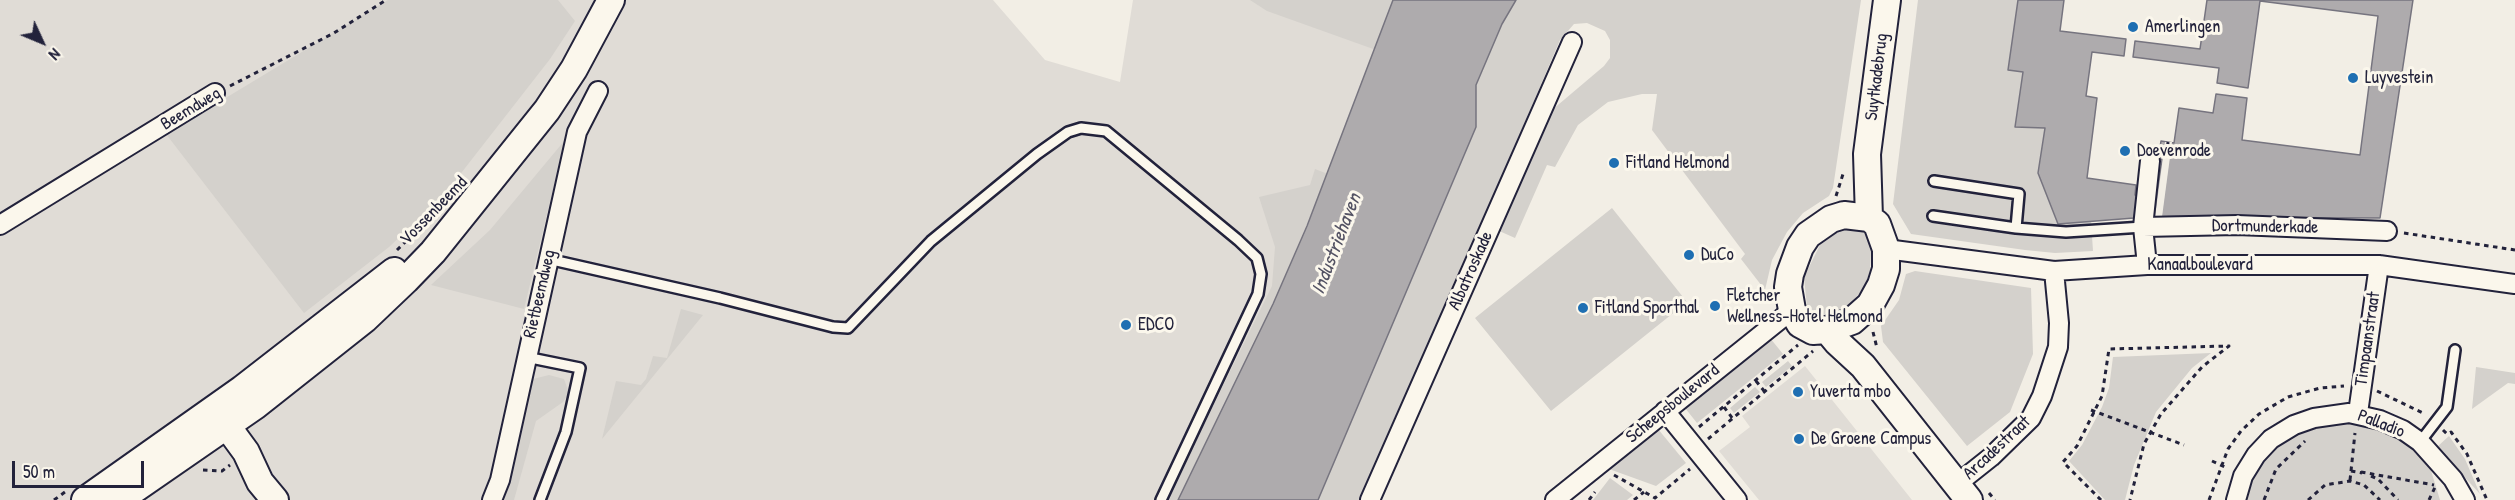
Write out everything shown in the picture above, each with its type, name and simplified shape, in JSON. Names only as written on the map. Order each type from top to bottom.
[{"type":"street","name":"Vossenbeemd","points":[[119,500],[215,425],[365,319],[433,252],[450,212],[547,110],[574,69],[611,0]]},
{"type":"street","name":"Suytkadebrug","points":[[1869,218],[1867,154],[1887,0]]},
{"type":"street","name":"Albatroskade","points":[[1370,500],[1572,42]]},
{"type":"street","name":"Rietbeemdweg","points":[[492,500],[500,480],[577,132],[598,91]]},
{"type":"street","name":"Beemdweg","points":[[0,225],[215,93]]},
{"type":"street","name":"Suytkadebrug","points":[[1844,215],[1867,154]]},
{"type":"street","points":[[2147,265],[2143,220],[2150,161]]},
{"type":"street","points":[[1823,338],[1852,321],[1870,305],[1881,285],[1886,269],[1886,249],[1882,234],[1869,218],[1844,215],[1819,226],[1800,247],[1788,287],[1792,310],[1800,324],[1863,366],[1963,492]]},
{"type":"street","name":"Dortmunderkade","points":[[2143,220],[2387,231]]},
{"type":"street","name":"Kanaalboulevard","points":[[1886,249],[2054,271],[2147,265],[2379,265],[2515,284]]},
{"type":"street","name":"Timpaanstraat","points":[[2358,413],[2379,265]]},
{"type":"street","name":"Arcadestraat","points":[[1963,492],[2031,418],[2042,396],[2058,347],[2054,271]]},
{"type":"street","name":"Scheepsboulevard","points":[[1555,500],[1792,310]]},
{"type":"street","points":[[1852,321],[1863,366]]},
{"type":"street","points":[[1665,411],[1737,500]]},
{"type":"street","name":"Palladio","points":[[2236,500],[2243,476],[2256,455],[2271,439],[2294,425],[2314,418],[2358,413],[2403,430],[2420,442],[2444,482],[2465,500]]},
{"type":"street","name":"Vossenbeemd","points":[[85,500],[215,425]]},
{"type":"street","points":[[215,425],[233,463],[267,491]]},
{"type":"street","points":[[215,425],[246,452],[267,491]]},
{"type":"lane","points":[[548,258],[833,327],[848,328],[931,241],[1052,142],[1068,132],[1081,128],[1106,131],[1251,252],[1257,258],[1261,274],[1258,294],[1161,500]]},
{"type":"lane","points":[[1934,181],[2019,194],[2016,228]]},
{"type":"lane","points":[[1933,216],[2016,228],[2066,232],[2143,220]]},
{"type":"lane","points":[[2420,442],[2447,407],[2455,350]]},
{"type":"lane","points":[[526,357],[580,368],[567,432],[540,500]]},
{"type":"path","name":"Beemdweg","points":[[215,93],[334,33],[386,0]]},
{"type":"path","name":"Vossenbeemd","points":[[397,251],[450,212]]},
{"type":"path","points":[[2387,231],[2515,250]]},
{"type":"path","points":[[1695,448],[1765,392],[1823,338]]},
{"type":"path","points":[[1597,466],[1654,499],[1724,407],[1804,340]]},
{"type":"path","points":[[2101,500],[2063,462],[2077,446],[2104,388],[2109,349],[2229,346],[2182,389],[2151,431],[2144,444],[2130,500]]},
{"type":"path","points":[[1756,381],[1765,392]]},
{"type":"path","points":[[1724,407],[1733,419]]},
{"type":"path","points":[[2093,411],[2184,445]]},
{"type":"path","points":[[2347,429],[2356,429],[2350,481]]},
{"type":"path","points":[[2264,500],[2276,469],[2294,449],[2308,439]]},
{"type":"path","points":[[196,471],[222,471],[233,463]]},
{"type":"path","points":[[2351,471],[2444,482]]},
{"type":"path","points":[[2361,472],[2378,479],[2398,500]]},
{"type":"path","points":[[2308,500],[2325,485],[2350,481],[2364,485],[2380,500]]},
{"type":"path","points":[[2429,500],[2444,482]]},
{"type":"path","points":[[1634,500],[1644,492]]},
{"type":"shaded area","points":[[0,0],[993,0],[1045,60],[1120,82],[1133,0],[1278,0],[1411,33],[1220,500],[0,500]]},
{"type":"shaded area","points":[[388,0],[558,0],[575,21],[550,59],[444,195],[389,247],[304,313],[166,134]]},
{"type":"shaded area","points":[[1250,0],[1393,0],[1376,50],[1267,11]]},
{"type":"shaded area","points":[[1516,0],[1861,0],[1833,188],[1829,196],[1803,213],[1787,232],[1772,260],[1765,290],[1741,259],[1745,254],[1652,130],[1657,94],[1642,94],[1608,102],[1578,125],[1555,167],[1547,165],[1515,238],[1497,230],[1552,110],[1604,66],[1610,58],[1610,40],[1605,31],[1587,23],[1574,24],[1560,40],[1363,500],[1318,500],[1476,127],[1476,85],[1502,24]]},
{"type":"shaded area","points":[[1918,0],[2018,0],[2008,70],[2023,71],[2015,126],[2045,128],[2038,173],[2058,224],[2091,221],[2093,251],[2055,253],[1911,234],[1893,204]]},
{"type":"shaded area","points":[[565,140],[524,309],[431,285],[490,230]]},
{"type":"shaded area","points":[[1315,169],[1328,174],[1273,304],[1178,500],[1167,500],[1272,286],[1275,247],[1259,197],[1310,185]]},
{"type":"shaded area","name":"Fitland Sporthal","points":[[1612,208],[1687,302],[1551,411],[1475,318]]},
{"type":"shaded area","points":[[1852,227],[1862,230],[1869,240],[1870,271],[1864,288],[1845,309],[1832,316],[1818,316],[1807,307],[1804,277],[1820,245],[1841,230]]},
{"type":"shaded area","points":[[1915,271],[2031,288],[2033,354],[2010,412],[1967,446],[1883,342],[1881,326],[1899,300],[1906,274]]},
{"type":"shaded area","points":[[681,309],[703,315],[602,439],[616,381],[641,385],[646,379],[653,356],[667,358]]},
{"type":"shaded area","points":[[1770,338],[1783,354],[1697,423],[1685,408]]},
{"type":"shaded area","points":[[2211,353],[2192,368],[2156,412],[2134,465],[2125,500],[2105,500],[2069,461],[2082,445],[2102,407],[2109,388],[2113,357]]},
{"type":"shaded area","points":[[1788,361],[1792,366],[1766,387],[1762,382]]},
{"type":"shaded area","name":"De Groene Campus","points":[[1805,366],[1912,500],[1759,500],[1719,451],[1750,427],[1742,416]]},
{"type":"shaded area","points":[[2476,367],[2515,373],[2515,384],[2508,383],[2472,409]]},
{"type":"shaded area","points":[[549,375],[564,379],[569,393],[563,402],[536,421],[514,500],[502,500],[533,379]]},
{"type":"shaded area","points":[[1755,387],[1760,392],[1734,413],[1730,408]]},
{"type":"shaded area","points":[[2352,421],[2381,427],[2408,442],[2429,464],[2440,500],[2246,500],[2249,486],[2267,456],[2293,435],[2321,423]]},
{"type":"shaded area","points":[[1658,429],[1686,463],[1656,486],[1609,469]]},
{"type":"shaded area","points":[[2449,436],[2465,459],[2480,494],[2437,447]]},
{"type":"shaded area","points":[[1610,478],[1633,495],[1627,500],[1593,500]]},
{"type":"water","name":"Industriehaven","points":[[1393,0],[1516,0],[1502,24],[1476,85],[1476,127],[1318,500],[1178,500],[1273,304],[1307,226]]},
{"type":"water","points":[[2018,0],[2064,0],[2060,31],[2126,39],[2124,56],[2092,52],[2086,96],[2097,98],[2087,178],[2136,185],[2135,195],[2156,198],[2162,160],[2158,159],[2161,141],[2174,143],[2179,108],[2213,113],[2216,94],[2247,98],[2242,140],[2360,155],[2378,16],[2260,1],[2248,88],[2217,83],[2219,68],[2133,57],[2135,41],[2200,49],[2207,0],[2413,0],[2380,218],[2152,217],[2152,215],[2135,212],[2134,218],[2058,224],[2038,173],[2045,128],[2015,127],[2023,72],[2008,70]]},
{"type":"pier","points":[[2165,142],[2172,142],[2162,217],[2155,217]]},
{"type":"place","name":"Amerlingen","points":[[2133,27]]},
{"type":"place","name":"Luyvestein","points":[[2353,78]]},
{"type":"place","name":"Doevenrode","points":[[2125,151]]},
{"type":"place","name":"Fitland Helmond","points":[[1614,163]]},
{"type":"place","name":"DuCo","points":[[1689,255]]},
{"type":"place","name":"Fletcher Wellness-Hotel Helmond","points":[[1715,306]]},
{"type":"place","name":"Fitland Sporthal","points":[[1583,308]]},
{"type":"place","name":"EDCO","points":[[1126,325]]},
{"type":"place","name":"Yuverta mbo","points":[[1798,392]]},
{"type":"place","name":"De Groene Campus","points":[[1799,439]]}]
